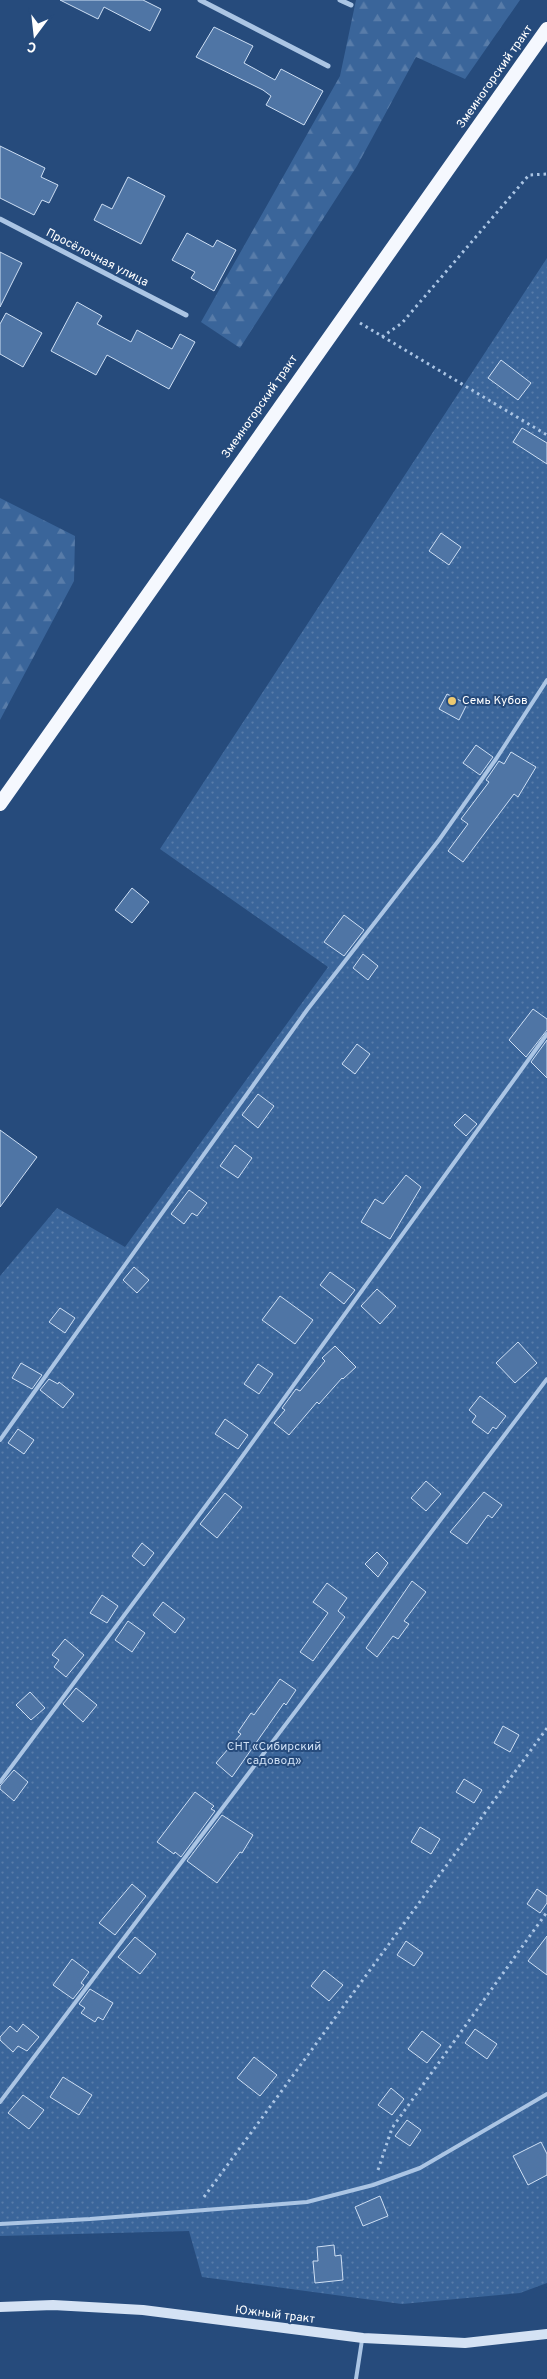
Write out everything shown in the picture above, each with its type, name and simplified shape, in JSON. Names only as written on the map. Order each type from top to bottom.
[{"type":"highway","name":"Змеиногорский тракт","points":[[0,804],[547,29]]},
{"type":"main road","name":"Южный тракт","points":[[0,2307],[53,2305],[143,2310],[363,2338],[465,2342],[547,2334]]},
{"type":"street","points":[[200,0],[328,66]]},
{"type":"street","points":[[340,0],[351,6]]},
{"type":"street","name":"Просёлочная улица","points":[[0,219],[186,315]]},
{"type":"lane","points":[[0,1440],[307,1010],[439,840],[496,759],[547,680]]},
{"type":"lane","points":[[0,1782],[231,1472],[547,1034]]},
{"type":"lane","points":[[0,2102],[547,1379]]},
{"type":"lane","points":[[0,2224],[307,2202],[373,2185],[420,2168],[547,2094]]},
{"type":"lane","points":[[356,2379],[363,2338]]},
{"type":"path","points":[[382,337],[402,323],[529,175],[547,174]]},
{"type":"path","points":[[345,313],[547,435]]},
{"type":"path","points":[[194,2210],[547,1728]]},
{"type":"path","points":[[373,2185],[392,2128],[547,1912]]},
{"type":"green space","points":[[356,0],[520,0],[465,79],[416,57],[357,166],[240,348],[201,322],[340,76]]},
{"type":"green space","name":"СНТ «Сибирский садовод»","points":[[547,258],[547,2283],[520,2293],[402,2304],[202,2277],[189,2231],[0,2236],[0,1276],[57,1208],[125,1247],[328,967],[160,849]]},
{"type":"green space","points":[[0,498],[75,536],[74,581],[0,720]]},
{"type":"building","points":[[60,0],[143,0],[161,9],[150,31],[104,7],[98,19]]},
{"type":"building","points":[[214,27],[253,46],[244,63],[275,80],[281,69],[323,91],[304,125],[266,105],[271,96],[263,90],[196,57]]},
{"type":"building","points":[[0,146],[45,168],[41,177],[58,185],[49,203],[42,200],[34,215],[0,198]]},
{"type":"building","points":[[128,177],[165,196],[141,244],[94,220],[102,204],[112,209]]},
{"type":"building","points":[[187,233],[213,247],[217,240],[236,250],[214,291],[191,278],[195,272],[172,260]]},
{"type":"building","points":[[0,252],[22,263],[0,307]]},
{"type":"building","points":[[77,302],[102,316],[97,324],[131,342],[137,330],[172,349],[180,334],[195,342],[169,389],[107,355],[96,375],[51,351]]},
{"type":"building","points":[[6,313],[42,333],[23,367],[0,354],[0,324]]},
{"type":"building","points":[[501,360],[531,383],[518,400],[488,378]]},
{"type":"building","points":[[522,428],[547,443],[547,464],[513,442]]},
{"type":"building","points":[[441,533],[461,547],[449,565],[429,551]]},
{"type":"building","points":[[447,694],[467,704],[459,720],[439,709]]},
{"type":"building","points":[[476,745],[493,757],[480,775],[463,763]]},
{"type":"building","points":[[511,752],[536,767],[518,797],[514,794],[463,862],[448,851],[468,824],[461,819],[489,782],[486,780],[499,761],[504,764]]},
{"type":"building","points":[[132,888],[149,902],[132,923],[115,910]]},
{"type":"building","points":[[344,915],[364,930],[344,956],[324,942]]},
{"type":"building","points":[[363,954],[378,966],[368,980],[353,968]]},
{"type":"building","points":[[533,1009],[547,1019],[547,1030],[526,1057],[509,1040]]},
{"type":"building","points":[[547,1040],[547,1078],[531,1062]]},
{"type":"building","points":[[357,1044],[370,1054],[355,1074],[342,1064]]},
{"type":"building","points":[[258,1094],[274,1106],[258,1128],[242,1115]]},
{"type":"building","points":[[465,1114],[477,1124],[466,1136],[454,1125]]},
{"type":"building","points":[[0,1130],[37,1157],[0,1207]]},
{"type":"building","points":[[235,1145],[252,1158],[238,1178],[220,1166]]},
{"type":"building","points":[[406,1175],[421,1187],[390,1239],[361,1222],[375,1199],[383,1204]]},
{"type":"building","points":[[189,1190],[207,1203],[197,1216],[192,1213],[184,1224],[171,1214]]},
{"type":"building","points":[[134,1267],[149,1280],[137,1293],[123,1280]]},
{"type":"building","points":[[330,1272],[355,1290],[344,1304],[320,1285]]},
{"type":"building","points":[[377,1289],[396,1306],[380,1324],[361,1306]]},
{"type":"building","points":[[280,1296],[313,1320],[295,1344],[262,1320]]},
{"type":"building","points":[[60,1308],[75,1318],[65,1333],[49,1322]]},
{"type":"building","points":[[518,1342],[537,1363],[515,1383],[496,1363]]},
{"type":"building","points":[[335,1346],[356,1367],[342,1378],[319,1404],[317,1402],[289,1435],[274,1423],[285,1410],[282,1408],[296,1389],[300,1391],[325,1361],[322,1358]]},
{"type":"building","points":[[21,1363],[42,1375],[32,1389],[12,1378]]},
{"type":"building","points":[[258,1364],[273,1374],[259,1394],[244,1384]]},
{"type":"building","points":[[49,1379],[58,1384],[59,1382],[74,1394],[63,1408],[40,1390]]},
{"type":"building","points":[[480,1396],[506,1416],[496,1429],[493,1427],[488,1434],[472,1422],[476,1416],[469,1410]]},
{"type":"building","points":[[225,1419],[248,1435],[238,1449],[215,1434]]},
{"type":"building","points":[[18,1429],[34,1440],[24,1454],[8,1443]]},
{"type":"building","points":[[426,1481],[441,1494],[426,1511],[411,1498]]},
{"type":"building","points":[[484,1492],[502,1505],[492,1518],[488,1515],[467,1544],[450,1532]]},
{"type":"building","points":[[225,1493],[242,1507],[217,1538],[200,1524]]},
{"type":"building","points":[[142,1543],[154,1553],[144,1566],[132,1556]]},
{"type":"building","points":[[377,1552],[388,1563],[378,1577],[365,1564]]},
{"type":"building","points":[[412,1581],[426,1592],[404,1621],[409,1624],[398,1639],[393,1636],[377,1657],[366,1648]]},
{"type":"building","points":[[327,1583],[347,1598],[338,1611],[345,1617],[313,1661],[300,1652],[328,1613],[313,1602]]},
{"type":"building","points":[[102,1595],[118,1606],[107,1623],[90,1613]]},
{"type":"building","points":[[163,1602],[185,1619],[175,1633],[153,1615]]},
{"type":"building","points":[[128,1621],[145,1633],[132,1652],[115,1640]]},
{"type":"building","points":[[65,1639],[84,1655],[66,1677],[54,1667],[59,1660],[52,1655]]},
{"type":"building","points":[[280,1679],[296,1690],[286,1705],[284,1703],[232,1777],[216,1763],[241,1734],[238,1732],[251,1713],[254,1715]]},
{"type":"building","points":[[76,1688],[97,1705],[83,1722],[63,1704]]},
{"type":"building","points":[[30,1692],[45,1708],[31,1720],[16,1705]]},
{"type":"building","points":[[503,1726],[519,1735],[510,1752],[494,1743]]},
{"type":"building","points":[[14,1770],[28,1782],[14,1801],[0,1789],[0,1786]]},
{"type":"building","points":[[464,1779],[482,1790],[474,1803],[456,1792]]},
{"type":"building","points":[[195,1792],[214,1806],[211,1809],[215,1811],[181,1857],[157,1842]]},
{"type":"building","points":[[222,1815],[253,1835],[242,1853],[240,1852],[217,1883],[187,1861]]},
{"type":"building","points":[[420,1827],[440,1839],[431,1854],[411,1842]]},
{"type":"building","points":[[132,1884],[146,1896],[115,1935],[99,1923]]},
{"type":"building","points":[[537,1889],[547,1896],[547,1903],[540,1913],[527,1904]]},
{"type":"building","points":[[547,1936],[547,1975],[528,1961]]},
{"type":"building","points":[[135,1937],[156,1954],[140,1974],[118,1957]]},
{"type":"building","points":[[406,1941],[423,1953],[414,1966],[397,1955]]},
{"type":"building","points":[[72,1959],[89,1972],[81,1983],[84,1985],[73,1999],[53,1985]]},
{"type":"building","points":[[324,1970],[343,1985],[329,2001],[311,1986]]},
{"type":"building","points":[[90,1989],[113,2003],[103,2020],[98,2017],[95,2022],[81,2013],[85,2008],[79,2004]]},
{"type":"building","points":[[23,2024],[39,2037],[27,2051],[18,2046],[13,2052],[0,2040],[0,2037],[10,2026],[17,2032]]},
{"type":"building","points":[[475,2029],[497,2044],[487,2059],[465,2043]]},
{"type":"building","points":[[422,2031],[441,2045],[427,2063],[408,2049]]},
{"type":"building","points":[[254,2057],[277,2075],[260,2096],[237,2078]]},
{"type":"building","points":[[63,2077],[92,2095],[79,2115],[50,2097]]},
{"type":"building","points":[[391,2088],[404,2099],[392,2115],[378,2105]]},
{"type":"building","points":[[23,2095],[44,2110],[29,2129],[8,2113]]},
{"type":"building","points":[[407,2120],[421,2130],[410,2146],[395,2136]]},
{"type":"building","points":[[541,2142],[547,2154],[547,2175],[528,2185],[513,2156]]},
{"type":"building","points":[[380,2196],[388,2216],[363,2226],[355,2207]]},
{"type":"building","points":[[334,2245],[335,2256],[341,2255],[343,2280],[315,2283],[313,2261],[318,2261],[317,2247]]},
{"type":"place","name":"Семь Кубов","points":[[452,701]]}]
